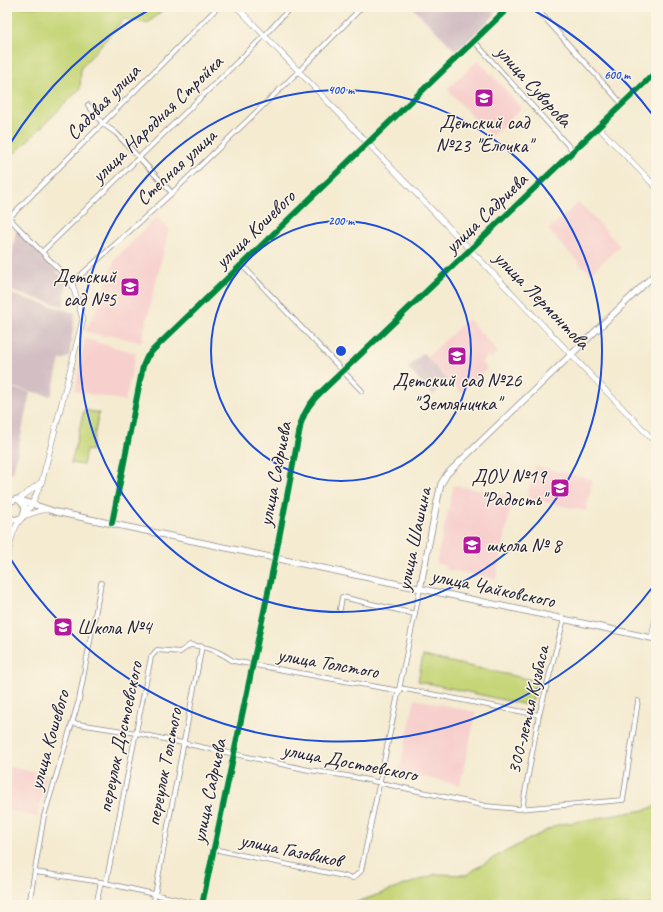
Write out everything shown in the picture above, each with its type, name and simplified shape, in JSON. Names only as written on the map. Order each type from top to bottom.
[{"type":"main road","name":"улица Шашина","points":[[420,589],[437,502],[442,484],[447,474],[656,273]]},
{"type":"main road","name":"улица Чайковского","points":[[7,499],[18,500],[47,510],[654,639]]},
{"type":"main road","points":[[7,505],[9,502],[18,500],[25,507],[23,517],[14,520],[7,516]]},
{"type":"street","name":"Садовая улица","points":[[42,252],[9,218],[218,7]]},
{"type":"street","name":"улица Лермонтова","points":[[238,7],[656,443]]},
{"type":"street","name":"улица Народная Стройка","points":[[42,252],[265,35],[291,7]]},
{"type":"street","name":"Степная улица","points":[[72,283],[172,193],[362,7]]},
{"type":"street","name":"улица Кошевого","points":[[112,523],[143,366],[147,357],[158,344],[509,7]]},
{"type":"street","points":[[535,7],[622,104]]},
{"type":"street","name":"улица Суворова","points":[[474,40],[573,151]]},
{"type":"street","name":"улица Садриева","points":[[202,905],[275,559],[304,412],[314,398],[656,72]]},
{"type":"street","points":[[88,105],[103,124],[116,133],[172,193]]},
{"type":"street","points":[[598,127],[656,187]]},
{"type":"street","points":[[7,559],[11,539],[17,525],[32,504],[42,481],[83,319],[72,283],[42,252]]},
{"type":"street","points":[[242,265],[342,372],[362,391]]},
{"type":"street","points":[[18,500],[42,481]]},
{"type":"street","points":[[23,517],[42,510],[47,510]]},
{"type":"street","points":[[7,516],[11,539]]},
{"type":"street","name":"улица Кошевого","points":[[29,905],[44,816],[79,700],[101,584]]},
{"type":"street","name":"улица Шашина","points":[[361,872],[420,589]]},
{"type":"street","points":[[340,609],[342,597],[415,614]]},
{"type":"street","points":[[654,639],[656,616]]},
{"type":"street","name":"300-летия Кузбаса","points":[[522,809],[539,716],[564,619]]},
{"type":"street","name":"переулок Достоевского","points":[[96,905],[104,882],[151,656],[157,650],[180,652],[190,645],[202,646]]},
{"type":"street","points":[[202,646],[218,651],[233,661],[252,664]]},
{"type":"street","name":"переулок Толстого","points":[[152,905],[202,646]]},
{"type":"street","name":"улица Толстого","points":[[252,664],[400,689],[539,716]]},
{"type":"street","name":"улица Достоевского","points":[[72,723],[136,733],[309,770],[354,777],[486,806],[522,809],[623,800],[638,701]]},
{"type":"street","name":"улица Газовиков","points":[[213,849],[353,878],[361,872]]},
{"type":"street","points":[[35,872],[104,882],[202,905]]},
{"type":"shaded area","points":[[412,7],[489,7],[496,14],[457,52]]},
{"type":"shaded area","name":"Детский сад №23 \"Ёлочка\"","points":[[478,60],[522,108],[491,136],[447,89]]},
{"type":"shaded area","points":[[579,202],[620,246],[590,274],[548,230]]},
{"type":"shaded area","name":"Детский сад №5","points":[[157,217],[169,229],[141,343],[109,334],[107,337],[85,331],[100,304],[114,260]]},
{"type":"shaded area","points":[[16,229],[67,282],[63,306],[7,290],[7,254],[12,255]]},
{"type":"shaded area","points":[[7,293],[75,313],[69,357],[60,360],[51,396],[7,386]]},
{"type":"shaded area","name":"Детский сад №26 \"Земляничка\"","points":[[468,319],[498,352],[491,359],[488,356],[481,362],[487,369],[461,393],[427,357]]},
{"type":"shaded area","points":[[85,339],[136,353],[125,401],[75,391]]},
{"type":"shaded area","points":[[423,353],[448,381],[433,395],[408,368]]},
{"type":"shaded area","points":[[7,387],[30,392],[13,474],[7,472]]},
{"type":"shaded area","name":"ДОУ №19 \"Радость\"","points":[[535,466],[593,479],[586,511],[527,498]]},
{"type":"shaded area","name":"школа № 8","points":[[454,485],[513,497],[496,579],[445,569],[446,566],[436,563]]},
{"type":"shaded area","points":[[415,699],[476,712],[460,785],[399,772]]},
{"type":"shaded area","points":[[7,766],[47,775],[37,817],[7,810]]},
{"type":"green space","points":[[7,7],[166,7],[148,23],[124,19],[81,68],[80,89],[12,156],[7,164]]},
{"type":"green space","points":[[84,410],[99,413],[91,451],[86,450],[83,465],[71,463]]},
{"type":"green space","points":[[423,656],[537,681],[531,706],[418,681]]},
{"type":"green space","points":[[656,806],[656,905],[349,905],[436,874],[466,875],[493,858],[557,825],[645,810]]},
{"type":"cycle path","points":[[112,523],[143,366],[147,357],[509,7]]},
{"type":"cycle path","points":[[202,905],[275,559],[301,423],[307,410],[318,394],[656,72]]},
{"type":"place","name":"Детский сад №23 \"Ёлочка\"","points":[[484,98]]},
{"type":"place","name":"Детский сад №5","points":[[130,287]]},
{"type":"place","name":"Детский сад №26 \"Земляничка\"","points":[[457,356]]},
{"type":"place","name":"ДОУ №19 \"Радость\"","points":[[560,488]]},
{"type":"place","name":"школа № 8","points":[[472,545]]},
{"type":"place","name":"Школа №4","points":[[63,627]]}]
